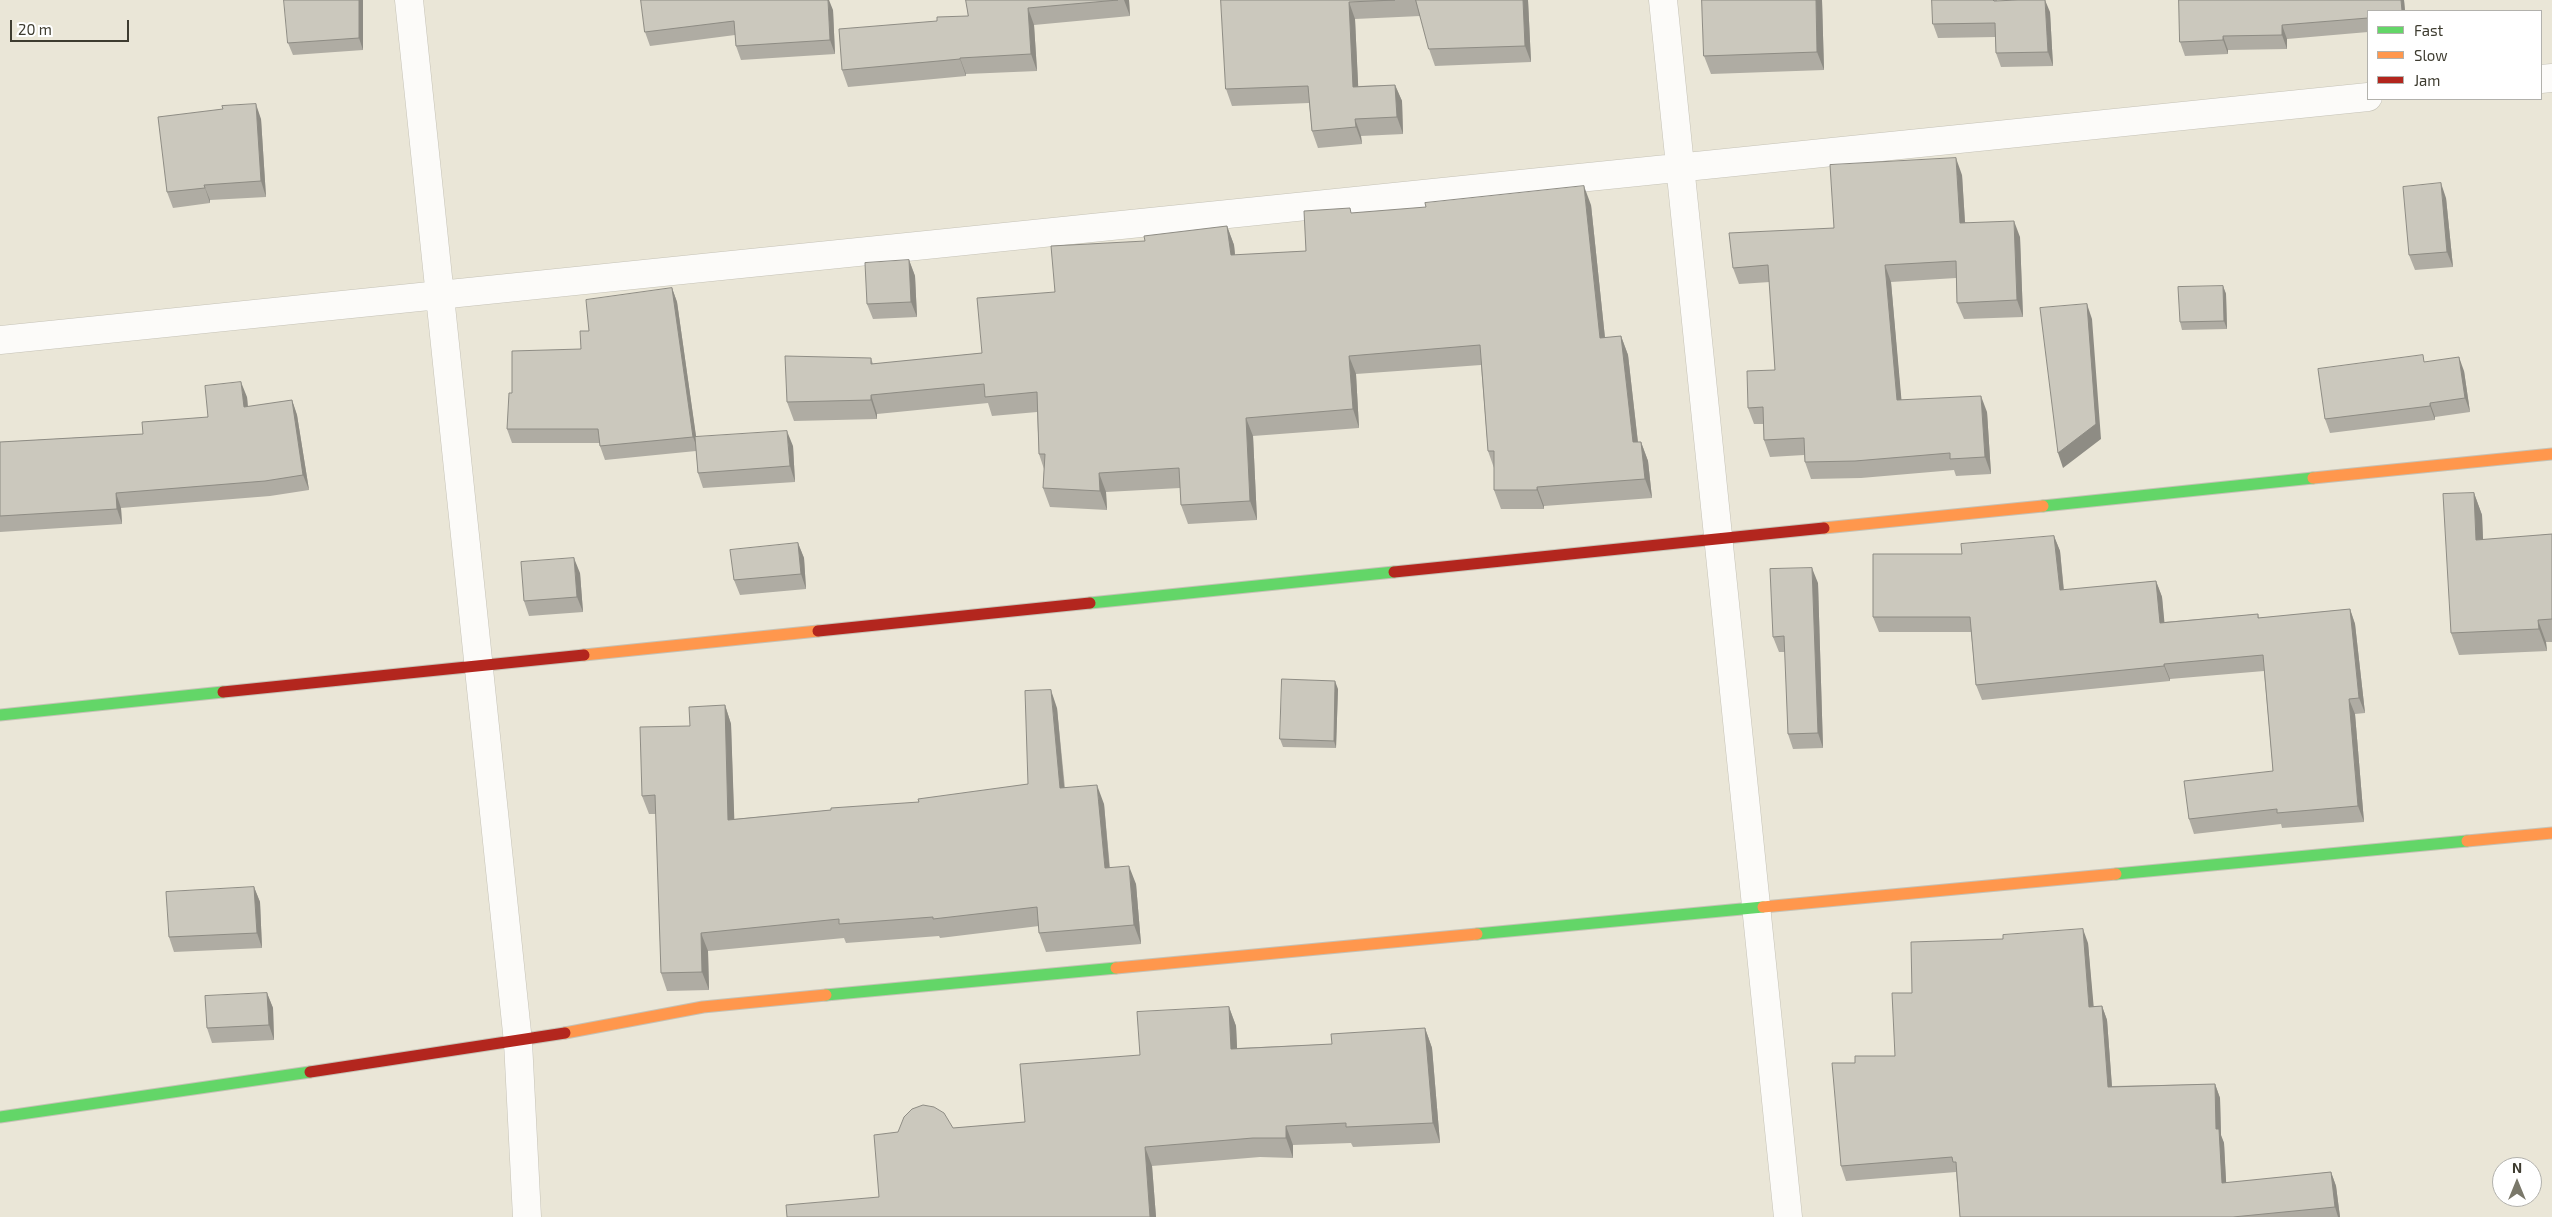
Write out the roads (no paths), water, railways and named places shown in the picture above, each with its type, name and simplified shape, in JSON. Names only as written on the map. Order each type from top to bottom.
[{"type":"street","points":[[409,0],[518,1042],[527,1217]]},
{"type":"street","points":[[1663,0],[1788,1217]]},
{"type":"street","points":[[0,340],[2367,97]]},
{"type":"street","points":[[0,715],[2552,454]]},
{"type":"street","points":[[0,1117],[518,1042],[703,1007],[2552,833]]}]
